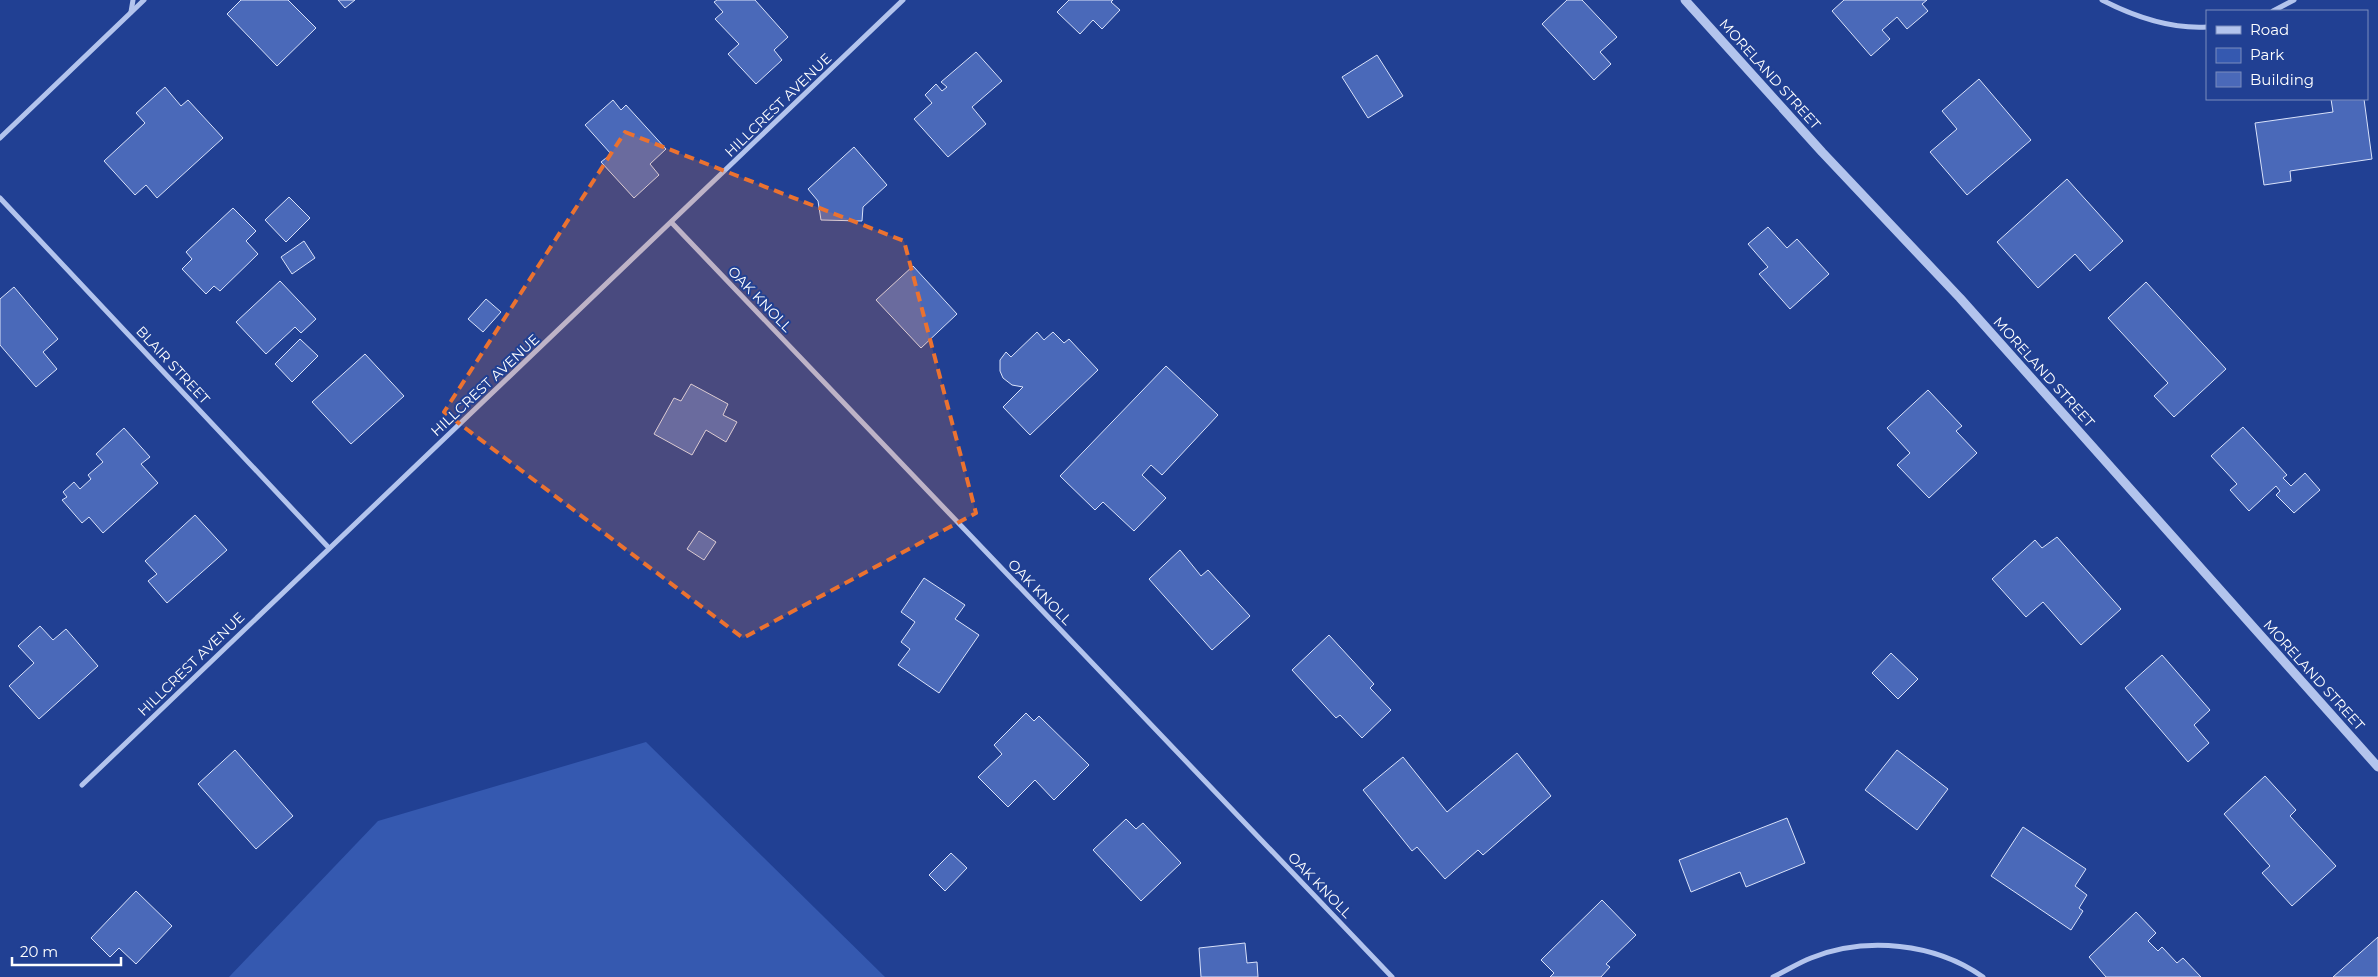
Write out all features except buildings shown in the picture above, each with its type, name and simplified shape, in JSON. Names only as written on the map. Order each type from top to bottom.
[{"type":"street","points":[[130,13],[133,0]]},
{"type":"street","points":[[0,138],[144,0]]},
{"type":"street","name":"HILLCREST AVENUE","points":[[82,785],[672,223],[903,0]]},
{"type":"street","name":"MORELAND STREET","points":[[1685,0],[1822,152],[1960,298],[2378,767]]},
{"type":"street","points":[[2102,0],[2143,17],[2181,25],[2206,26]]},
{"type":"street","points":[[2275,10],[2294,0]]},
{"type":"street","name":"BLAIR STREET","points":[[0,198],[329,548]]},
{"type":"street","name":"OAK KNOLL","points":[[672,223],[1392,977]]},
{"type":"street","points":[[1773,977],[1812,958],[1866,944],[1919,949],[1966,965],[1983,977]]},
{"type":"highlighted area","points":[[625,132],[904,241],[976,513],[743,638],[444,412]]},
{"type":"green space","points":[[646,742],[885,977],[229,977],[378,821]]}]
